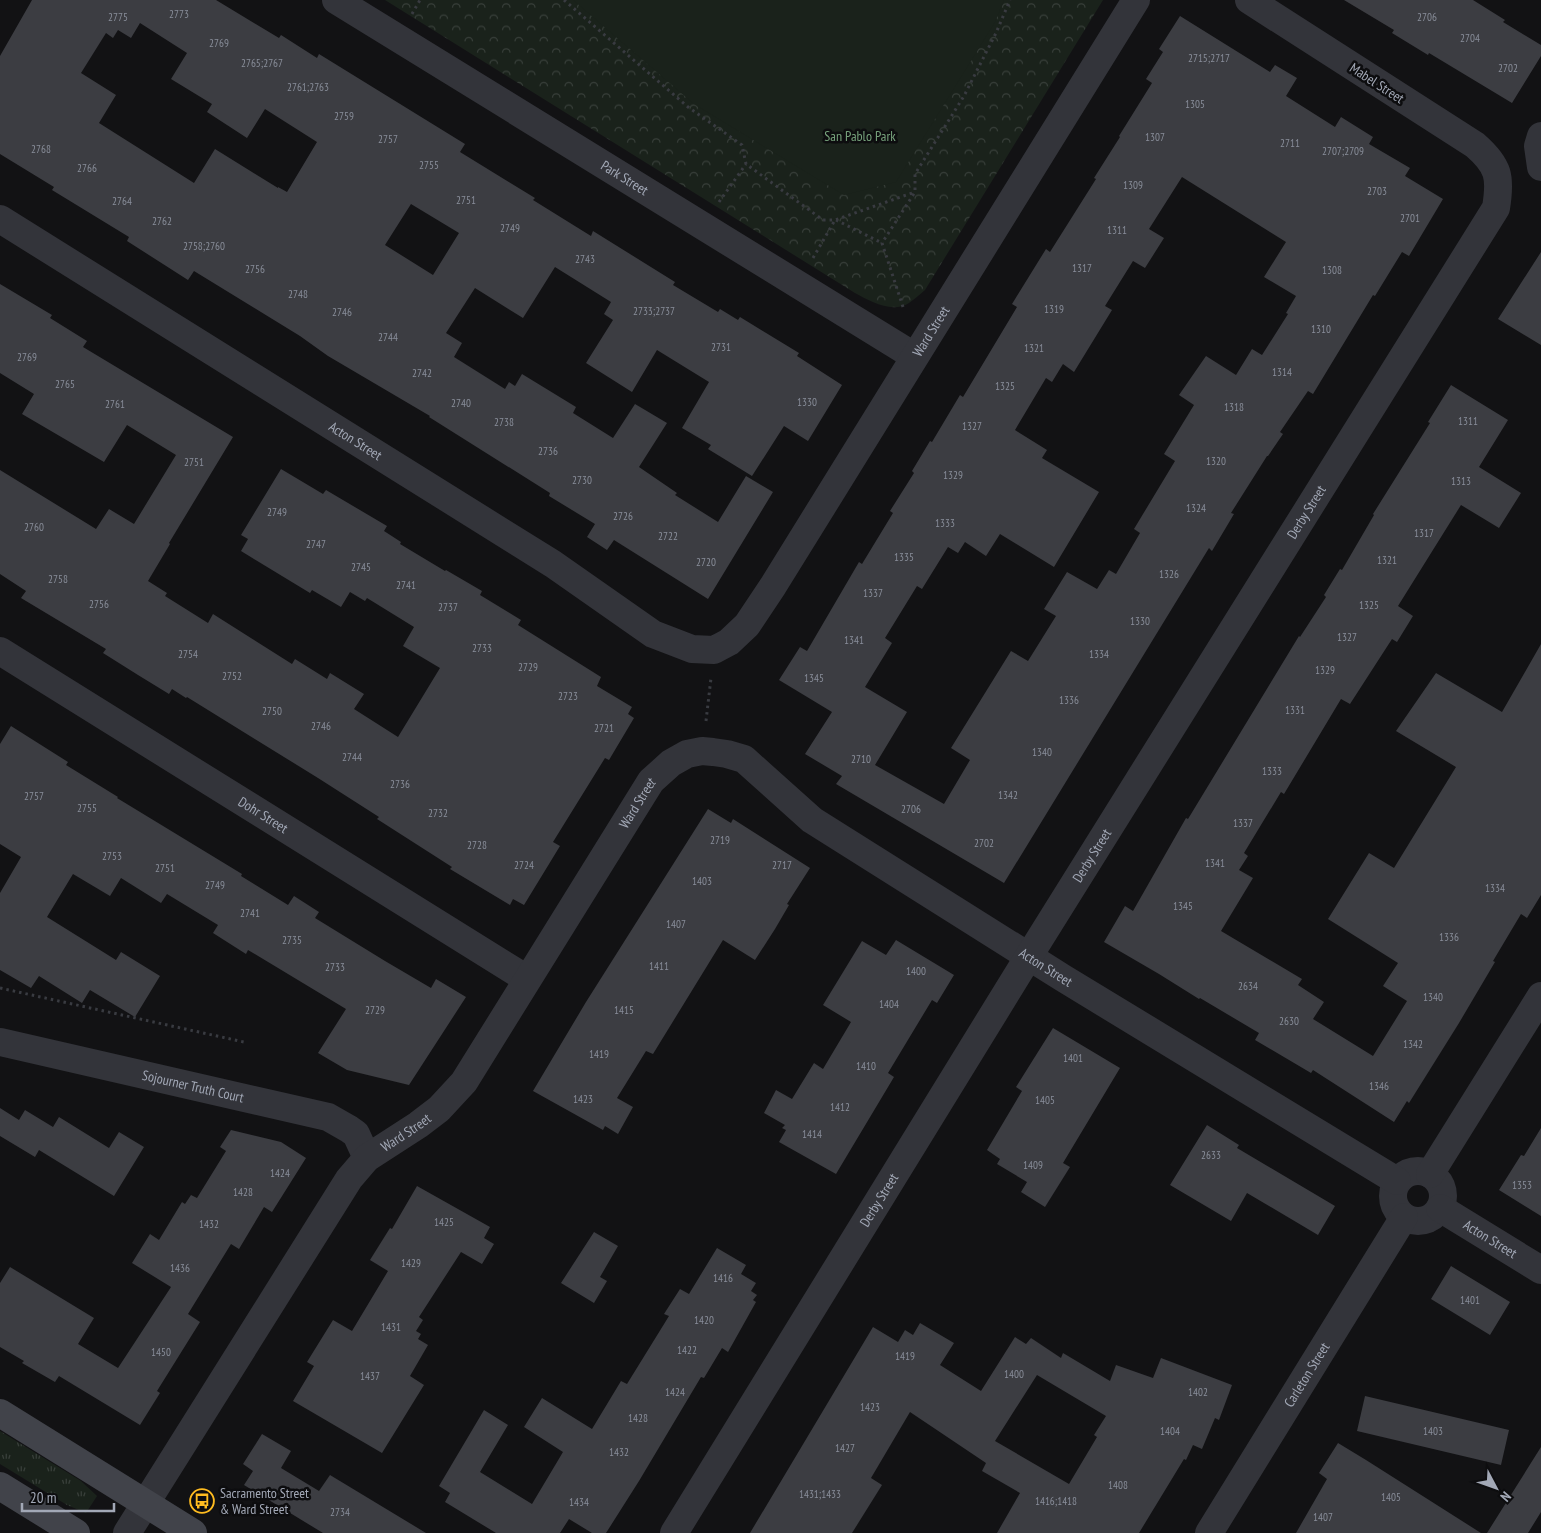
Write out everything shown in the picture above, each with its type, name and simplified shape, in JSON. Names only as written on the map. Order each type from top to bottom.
[{"type":"street","name":"Park Street","points":[[336,0],[914,356]]},
{"type":"street","name":"Ward Street","points":[[714,650],[729,642],[747,625],[773,586],[1136,0]]},
{"type":"street","name":"Mabel Street","points":[[1249,0],[1474,145],[1489,158],[1497,174]]},
{"type":"street","points":[[1541,136],[1538,146],[1541,167]]},
{"type":"street","name":"Derby Street","points":[[674,1533],[1029,956],[1489,220],[1496,208],[1499,190],[1497,174]]},
{"type":"street","name":"Acton Street","points":[[0,219],[553,564],[653,634],[692,649],[714,650]]},
{"type":"street","name":"Dohr Street","points":[[0,651],[527,979]]},
{"type":"street","name":"Ward Street","points":[[128,1533],[348,1179],[367,1158],[418,1125],[438,1109],[464,1082],[651,781],[671,763],[687,754],[702,751]]},
{"type":"street","name":"Acton Street","points":[[702,751],[728,754],[744,759],[812,820],[1029,956],[1397,1181]]},
{"type":"street","points":[[1430,1174],[1541,996]]},
{"type":"street","name":"Sojourner Truth Court","points":[[0,1042],[328,1117],[350,1128],[356,1134],[367,1158]]},
{"type":"street","points":[[1423,1171],[1430,1174],[1441,1185],[1443,1201],[1440,1208],[1435,1215],[1428,1219],[1412,1220],[1404,1217],[1398,1212],[1393,1197],[1397,1181],[1409,1172],[1423,1171]]},
{"type":"street","name":"Acton Street","points":[[1440,1208],[1541,1270]]},
{"type":"street","name":"Carleton Street","points":[[1209,1533],[1404,1217]]},
{"type":"street","points":[[0,1413],[193,1533]]},
{"type":"street","points":[[0,1486],[76,1533]]},
{"type":"path","points":[[564,0],[688,107],[742,145],[746,164],[823,220],[835,220],[915,192]]},
{"type":"path","points":[[882,243],[915,192],[915,174],[964,96],[996,33],[1010,0]]},
{"type":"path","points":[[703,226],[746,164]]},
{"type":"path","points":[[835,220],[882,243],[903,306]]},
{"type":"path","points":[[797,283],[835,220]]},
{"type":"path","points":[[702,751],[714,650]]},
{"type":"path","points":[[0,988],[244,1042]]},
{"type":"green space","name":"San Pablo Park","points":[[385,0],[1103,0],[925,290],[909,303],[902,306],[888,307],[855,293]]},
{"type":"green space","points":[[573,0],[1004,0],[995,22],[896,182],[844,195],[694,104]]},
{"type":"green space","points":[[0,1431],[81,1481],[97,1496],[86,1513],[67,1505],[0,1464]]},
{"type":"building","points":[[32,0],[216,0],[279,38],[281,35],[317,58],[319,54],[465,144],[460,152],[535,198],[533,200],[591,236],[593,231],[675,282],[673,285],[718,312],[720,309],[738,320],[740,317],[799,353],[797,356],[842,385],[808,441],[784,426],[752,476],[708,449],[711,445],[682,428],[709,382],[657,350],[632,392],[586,363],[613,320],[604,314],[611,302],[555,267],[523,318],[475,288],[446,333],[462,343],[454,357],[505,389],[509,382],[515,386],[522,374],[576,407],[573,413],[613,438],[635,404],[667,423],[639,467],[677,493],[675,495],[718,522],[746,476],[773,492],[708,599],[614,540],[607,550],[587,537],[595,524],[549,496],[550,493],[430,416],[328,356],[300,336],[194,271],[188,280],[127,241],[129,237],[52,190],[54,187],[0,154],[0,56]],"holes":[[[140,23],[187,53],[171,79],[212,104],[207,112],[247,138],[265,109],[317,142],[287,192],[215,149],[194,183],[99,123],[116,95],[81,73],[106,33],[113,38],[118,30],[131,38]],[[411,204],[459,233],[433,275],[385,245]]]},
{"type":"building","points":[[1344,0],[1473,0],[1505,20],[1503,22],[1541,45],[1541,56],[1512,103],[1392,33],[1394,30]]},
{"type":"building","points":[[1180,16],[1270,72],[1275,65],[1297,78],[1286,96],[1335,127],[1341,117],[1373,137],[1369,144],[1410,168],[1405,176],[1443,199],[1409,256],[1402,252],[1375,296],[1373,295],[1313,394],[1308,391],[1280,432],[1283,434],[1231,513],[1234,514],[1212,551],[1209,548],[1004,883],[836,784],[842,776],[805,754],[832,712],[779,680],[800,647],[807,651],[859,562],[862,564],[893,513],[890,511],[914,473],[912,471],[930,441],[932,442],[960,395],[963,397],[1017,307],[1012,304],[1046,249],[1050,252],[1096,179],[1094,178],[1152,83],[1146,79],[1163,52],[1159,49]],"holes":[[[1182,177],[1286,242],[1264,277],[1296,296],[1286,313],[1288,314],[1262,355],[1252,349],[1236,375],[1206,356],[1179,395],[1194,405],[1164,454],[1175,461],[1134,529],[1140,533],[1116,574],[1109,570],[1097,589],[1067,572],[1044,609],[1056,616],[1028,661],[1011,651],[951,748],[970,760],[944,804],[875,765],[907,712],[865,687],[892,643],[885,638],[917,586],[922,589],[948,547],[958,553],[965,542],[986,556],[1000,534],[1054,567],[1099,492],[1042,458],[1047,450],[1015,430],[1046,378],[1052,382],[1063,364],[1074,372],[1112,310],[1105,306],[1133,261],[1145,268],[1164,238],[1149,229]]]},
{"type":"building","points":[[1541,252],[1541,345],[1498,319]]},
{"type":"building","points":[[0,284],[52,315],[50,318],[87,341],[83,347],[233,437],[148,581],[167,593],[165,596],[208,623],[213,614],[292,664],[295,659],[327,679],[330,673],[364,694],[354,709],[398,737],[440,668],[403,646],[414,627],[367,598],[365,601],[350,592],[341,607],[312,590],[310,593],[241,551],[248,539],[241,535],[281,469],[323,494],[326,490],[387,526],[384,531],[401,542],[400,544],[482,591],[480,595],[521,620],[518,625],[601,677],[597,686],[632,707],[628,714],[634,718],[609,760],[605,758],[553,842],[560,846],[524,905],[513,899],[510,905],[450,869],[452,867],[377,819],[379,817],[318,778],[187,697],[172,689],[169,694],[103,653],[106,649],[21,598],[26,591],[0,574],[0,470],[96,529],[109,509],[134,524],[176,455],[127,425],[104,462],[22,414],[34,394],[0,373]]},
{"type":"building","points":[[1451,385],[1508,420],[1479,467],[1521,493],[1499,528],[1461,505],[1398,606],[1413,616],[1397,642],[1392,639],[1350,704],[1341,699],[1284,794],[1281,792],[1244,853],[1248,856],[1239,870],[1253,878],[1221,931],[1302,979],[1298,985],[1324,1002],[1313,1019],[1373,1056],[1407,1001],[1383,986],[1398,963],[1328,919],[1369,853],[1394,868],[1456,767],[1396,731],[1436,673],[1502,712],[1541,644],[1541,895],[1527,918],[1521,914],[1459,1023],[1409,1103],[1407,1101],[1394,1122],[1313,1070],[1311,1073],[1255,1040],[1259,1033],[1104,942],[1125,906],[1133,911],[1186,818],[1188,819],[1299,636],[1326,597],[1324,595],[1340,569],[1342,570],[1373,514],[1430,423],[1428,422]]},
{"type":"building","points":[[11,726],[68,762],[66,765],[117,798],[242,874],[241,876],[288,905],[294,896],[319,912],[315,918],[385,961],[431,988],[436,979],[466,997],[409,1085],[347,1070],[318,1053],[346,1009],[248,950],[246,954],[213,933],[218,925],[167,894],[161,903],[121,878],[110,896],[73,874],[47,917],[116,960],[121,952],[160,976],[135,1017],[90,990],[82,1003],[39,976],[31,988],[0,970],[0,893],[21,857],[0,844],[0,744]]},
{"type":"building","points":[[708,809],[731,823],[733,819],[810,868],[755,960],[723,940],[653,1054],[646,1051],[617,1098],[633,1107],[618,1134],[605,1126],[603,1130],[533,1091],[586,1002]]},
{"type":"building","points":[[896,940],[954,975],[937,1003],[932,1000],[888,1073],[894,1077],[836,1174],[779,1142],[786,1130],[782,1128],[785,1125],[764,1113],[776,1090],[792,1099],[814,1063],[823,1069],[851,1022],[823,1005],[862,941],[886,955]]},
{"type":"building","points":[[1053,1028],[1120,1068],[1063,1163],[1070,1167],[1045,1207],[1021,1192],[1027,1182],[997,1164],[1000,1159],[987,1150],[1022,1091],[1016,1087]]},
{"type":"building","points":[[0,1108],[19,1120],[25,1110],[53,1127],[59,1117],[109,1148],[119,1132],[144,1147],[114,1196],[39,1150],[35,1157],[0,1136]]},
{"type":"building","points":[[1207,1125],[1239,1145],[1237,1148],[1335,1206],[1318,1235],[1247,1193],[1231,1221],[1170,1185]]},
{"type":"building","points":[[1541,1128],[1541,1216],[1499,1190],[1521,1155],[1524,1156]]},
{"type":"building","points":[[231,1130],[281,1142],[306,1158],[272,1212],[264,1207],[239,1249],[231,1244],[188,1314],[200,1322],[157,1391],[160,1393],[140,1425],[59,1376],[55,1382],[22,1363],[24,1361],[0,1347],[0,1283],[10,1267],[94,1318],[78,1344],[118,1368],[171,1287],[132,1263],[150,1234],[159,1240],[182,1202],[185,1204],[191,1195],[197,1198],[226,1151],[220,1147]]},
{"type":"building","points":[[417,1186],[490,1227],[484,1238],[494,1244],[482,1264],[461,1252],[419,1317],[423,1320],[416,1331],[421,1334],[418,1339],[428,1345],[410,1376],[424,1385],[382,1453],[293,1401],[314,1366],[307,1362],[333,1320],[352,1331],[388,1271],[370,1260],[390,1228],[392,1229]]},
{"type":"building","points":[[594,1232],[618,1246],[600,1277],[607,1281],[594,1303],[561,1283]]},
{"type":"building","points":[[717,1248],[746,1265],[741,1274],[756,1283],[751,1291],[757,1295],[753,1300],[756,1302],[728,1352],[722,1348],[704,1378],[701,1377],[606,1533],[592,1533],[569,1519],[560,1533],[496,1533],[445,1502],[450,1493],[439,1486],[484,1410],[508,1425],[480,1472],[532,1504],[563,1452],[524,1427],[542,1398],[592,1429],[621,1381],[627,1384],[669,1316],[664,1314],[680,1289],[689,1294]]},
{"type":"building","points":[[1451,1266],[1510,1302],[1490,1335],[1431,1299]]},
{"type":"building","points":[[920,1323],[954,1343],[940,1365],[981,1391],[1015,1337],[1026,1344],[1031,1338],[1061,1358],[1063,1353],[1110,1381],[1116,1365],[1153,1378],[1161,1358],[1232,1385],[1219,1420],[1215,1418],[1202,1449],[1193,1445],[1186,1460],[1184,1459],[1139,1533],[997,1533],[1020,1493],[982,1471],[986,1463],[910,1412],[871,1478],[882,1485],[852,1533],[750,1533],[873,1327],[898,1342],[905,1330],[913,1335]],"holes":[[[1037,1375],[1106,1416],[1094,1435],[1097,1437],[1069,1484],[995,1441]]]},
{"type":"building","points":[[1365,1396],[1509,1430],[1501,1465],[1357,1431]]},
{"type":"building","points":[[262,1434],[291,1451],[281,1468],[319,1491],[330,1475],[426,1533],[323,1533],[244,1485],[253,1471],[243,1464]]},
{"type":"building","points":[[1338,1443],[1481,1533],[1296,1533],[1327,1479],[1319,1473]]},
{"type":"building","points":[[1541,1447],[1541,1512],[1528,1533],[1487,1533]]},
{"type":"place","name":"Sacramento Street & Ward Street","points":[[202,1501]]}]
